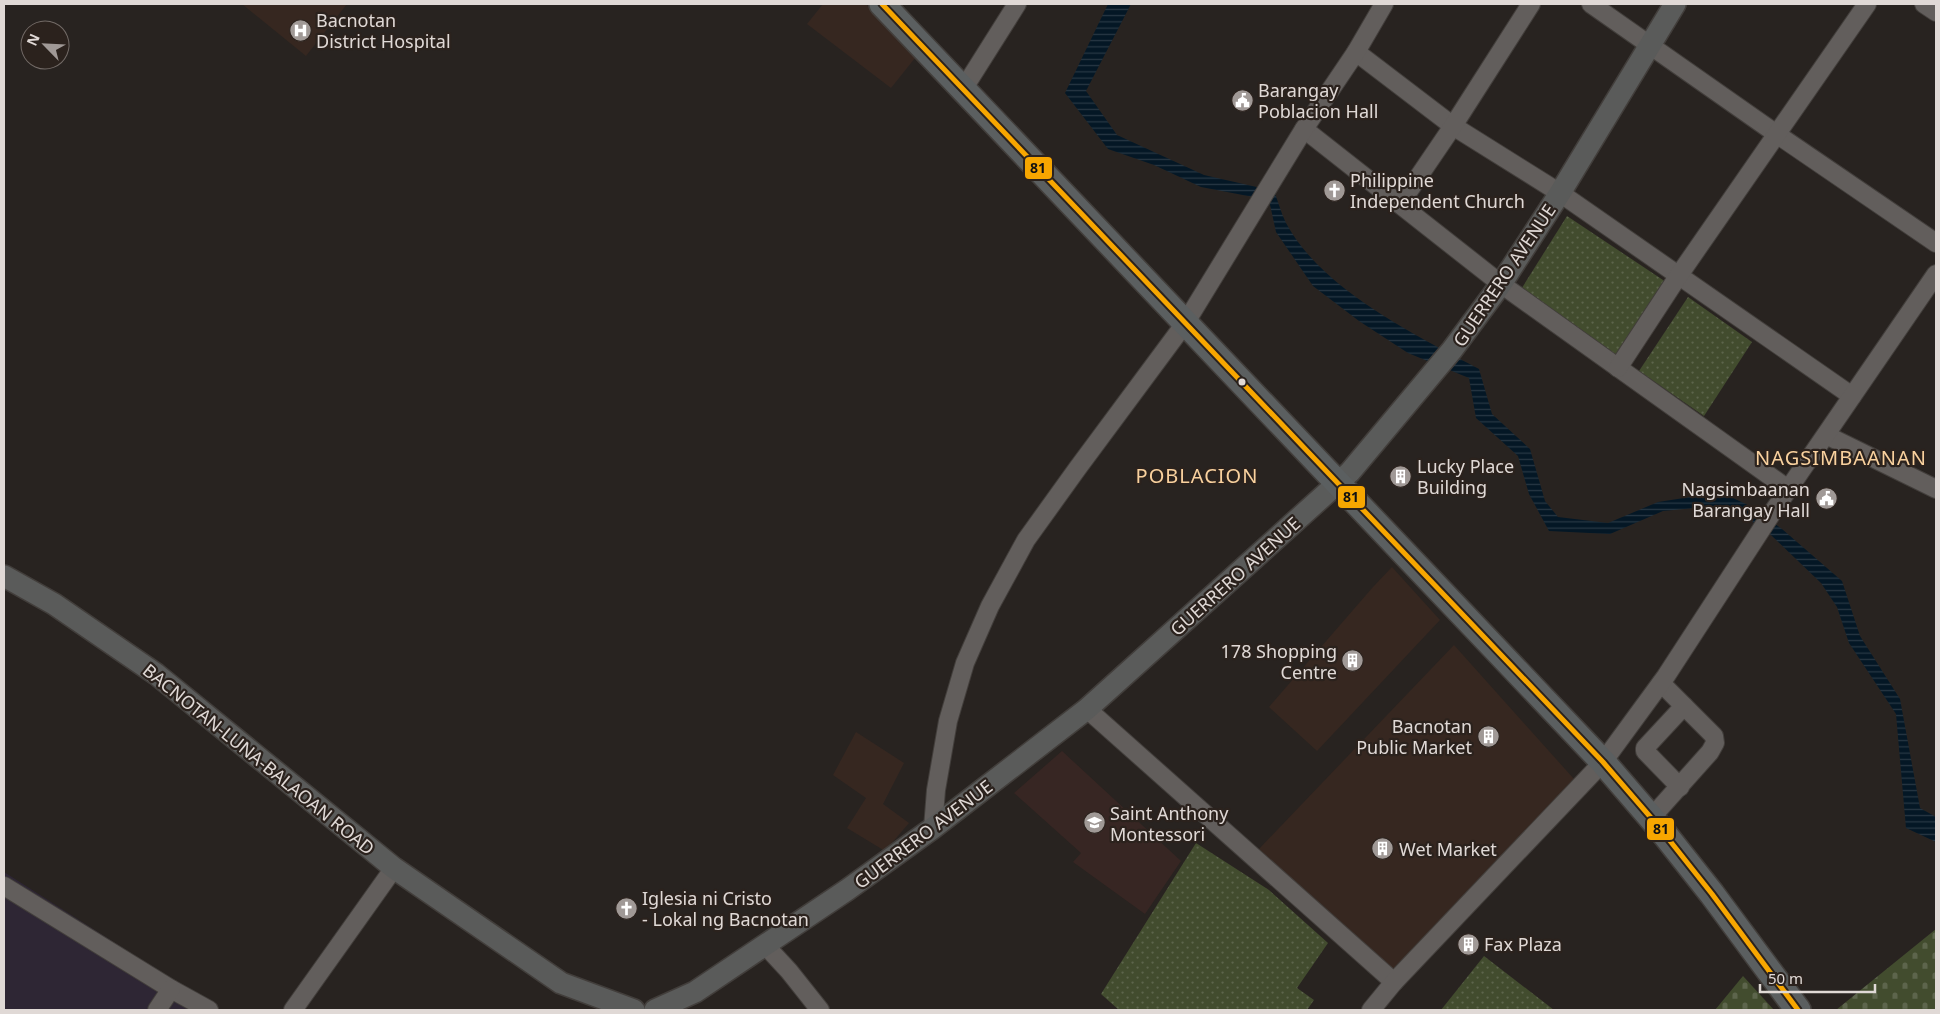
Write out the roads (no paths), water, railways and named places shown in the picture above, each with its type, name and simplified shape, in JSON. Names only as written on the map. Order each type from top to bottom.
[{"type":"highway","points":[[882,4],[964,88],[1337,484],[1603,762],[1712,894],[1798,1010]]},
{"type":"main road","name":"GUERRERO AVENUE","points":[[655,1010],[695,992],[847,890],[933,828],[1087,709],[1350,472],[1437,369],[1500,284],[1560,193],[1675,4]]},
{"type":"main road","name":"BACNOTAN-LUNA-BALAOAN ROAD","points":[[4,576],[54,604],[156,674],[394,868],[510,948],[561,983],[634,1010]]},
{"type":"street","points":[[964,88],[1017,4]]},
{"type":"street","points":[[933,828],[936,790],[948,721],[964,663],[990,606],[1026,540],[1076,469],[1186,322],[1304,129],[1356,52],[1384,4]]},
{"type":"street","points":[[1400,204],[1453,126],[1531,4]]},
{"type":"street","points":[[1591,4],[1936,243]]},
{"type":"street","points":[[1618,368],[1867,4]]},
{"type":"street","points":[[1924,4],[1936,12]]},
{"type":"street","points":[[1356,52],[1453,126],[1560,193],[1852,396]]},
{"type":"street","points":[[1304,129],[1500,284],[1788,489]]},
{"type":"street","points":[[1371,1010],[1394,982],[1603,762],[1661,683],[1788,489],[1936,274]]},
{"type":"street","points":[[1826,435],[1936,489]]},
{"type":"street","points":[[1651,818],[1710,752],[1715,743],[1714,736],[1661,683]]},
{"type":"street","points":[[1680,787],[1644,751],[1644,748],[1684,706]]},
{"type":"street","points":[[1087,709],[1394,982]]},
{"type":"street","points":[[294,1010],[394,868]]},
{"type":"street","points":[[4,886],[171,989],[210,1010]]},
{"type":"street","points":[[765,945],[789,971],[820,1010]]},
{"type":"street","points":[[157,1010],[171,989]]},
{"type":"water","points":[[1108,4],[1131,4],[1086,91],[1117,135],[1204,175],[1274,191],[1286,223],[1302,247],[1322,269],[1372,308],[1479,369],[1492,414],[1530,449],[1545,501],[1558,517],[1608,523],[1658,502],[1710,494],[1726,495],[1746,504],[1782,529],[1842,581],[1860,636],[1900,699],[1920,808],[1936,817],[1936,842],[1906,828],[1896,714],[1849,643],[1837,607],[1821,583],[1771,535],[1750,520],[1729,509],[1716,506],[1663,511],[1610,534],[1549,531],[1529,494],[1518,456],[1476,418],[1469,378],[1408,353],[1359,321],[1313,286],[1276,232],[1269,200],[1201,187],[1154,165],[1108,149],[1065,93]]},
{"type":"place","name":"Bacnotan District Hospital","points":[[300,30]]},
{"type":"place","name":"Barangay Poblacion Hall","points":[[1242,100]]},
{"type":"place","name":"Philippine Independent Church","points":[[1334,190]]},
{"type":"place","name":"Lucky Place Building","points":[[1401,476]]},
{"type":"place","name":"Nagsimbaanan Barangay Hall","points":[[1826,499]]},
{"type":"place","name":"178 Shopping Centre","points":[[1353,661]]},
{"type":"place","name":"Bacnotan Public Market","points":[[1488,736]]},
{"type":"place","name":"Saint Anthony Montessori","points":[[1094,823]]},
{"type":"place","name":"Wet Market","points":[[1383,849]]},
{"type":"place","name":"Iglesia ni Cristo - Lokal ng Bacnotan","points":[[626,908]]},
{"type":"place","name":"Fax Plaza","points":[[1468,944]]},
{"type":"district","name":"NAGSIMBAANAN","points":[[1841,457]]},
{"type":"district","name":"POBLACION","points":[[1197,475]]}]
